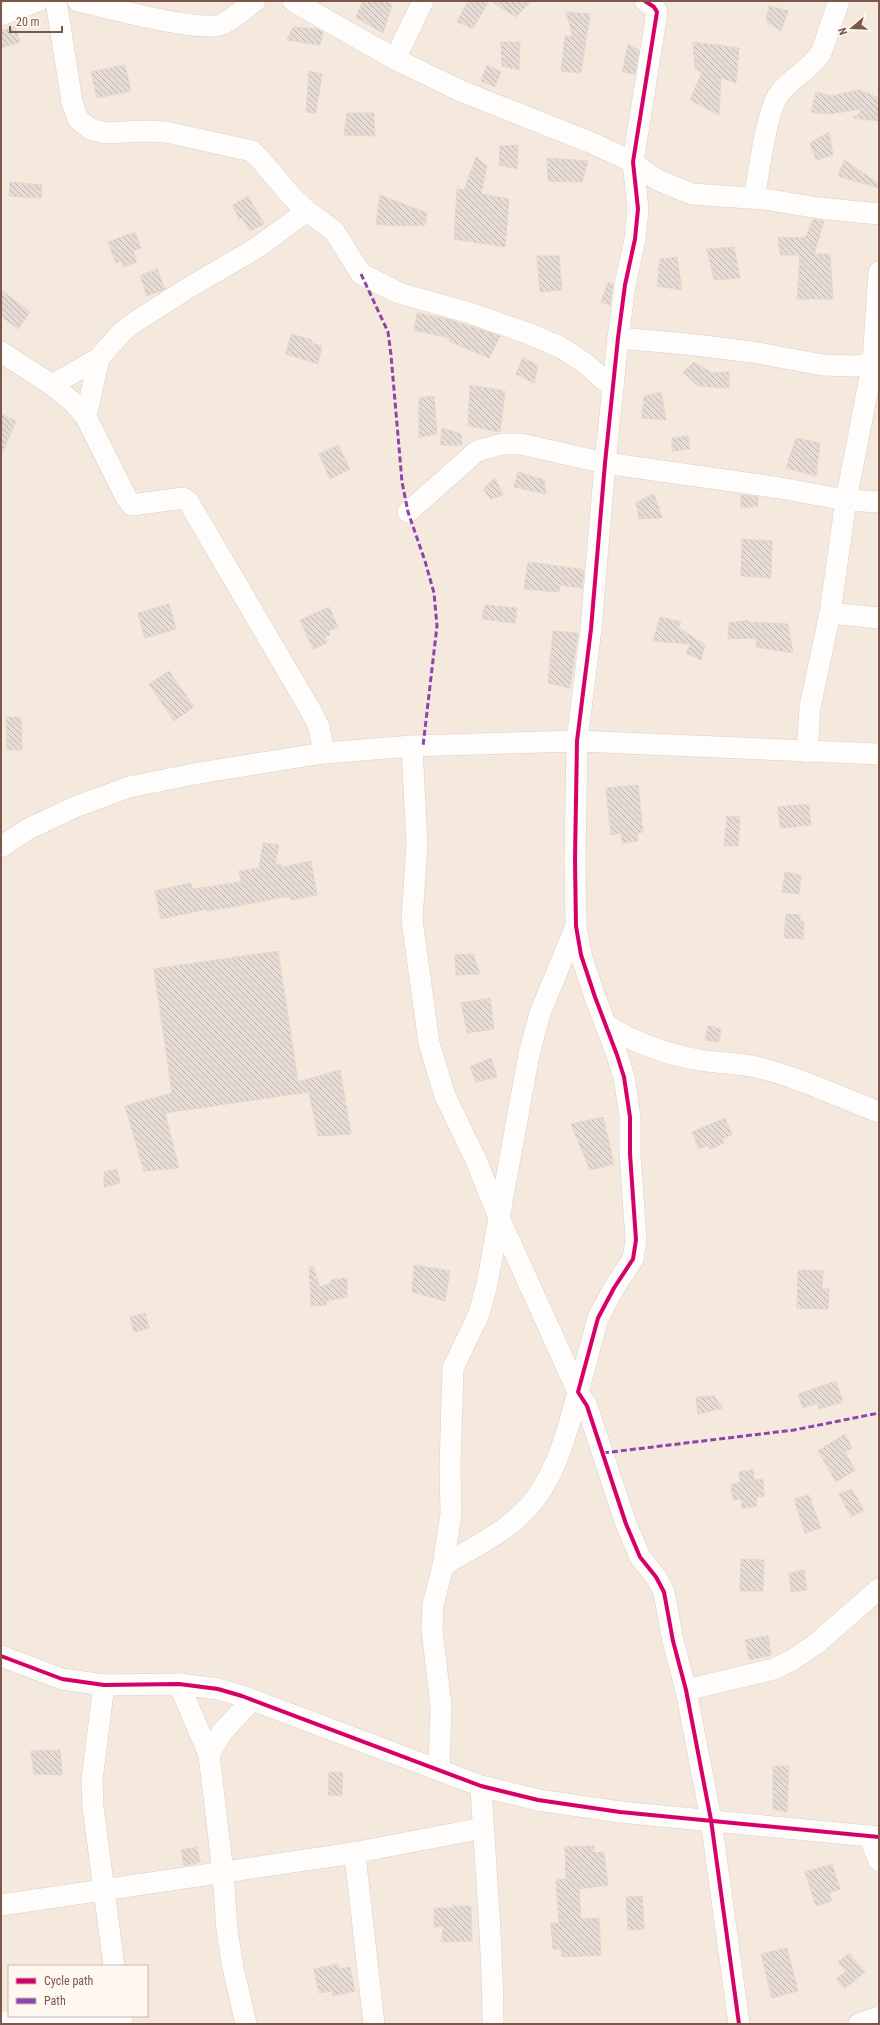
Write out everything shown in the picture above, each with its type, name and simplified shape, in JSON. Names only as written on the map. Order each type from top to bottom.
[{"type":"street","points":[[1,15],[38,1]]},
{"type":"street","points":[[56,1],[72,102],[78,119],[90,129],[105,133],[145,131],[166,132],[252,152],[307,211],[334,231],[361,274],[399,293],[477,316],[527,333],[562,348],[586,364],[613,388]]},
{"type":"street","points":[[78,1],[187,24],[218,26],[228,21],[255,1]]},
{"type":"street","points":[[293,1],[395,58],[461,91],[592,143],[633,162],[648,174],[692,194],[754,198],[819,208],[879,214]]},
{"type":"street","points":[[395,58],[423,1]]},
{"type":"street","points":[[443,1566],[510,1525],[533,1504],[563,1448],[598,1318],[614,1288],[633,1259],[636,1240],[630,1154],[630,1117],[624,1077],[581,956],[576,926],[575,860],[577,741],[592,629],[605,463],[618,338],[638,208],[633,162],[657,12],[654,7],[645,1]]},
{"type":"street","points":[[754,198],[772,106],[780,92],[791,80],[819,57],[839,1]]},
{"type":"street","points":[[52,385],[100,358],[122,332],[135,322],[188,288],[255,249],[307,211]]},
{"type":"street","points":[[807,752],[810,706],[830,613],[846,500],[876,362],[879,272]]},
{"type":"street","points":[[618,338],[702,346],[823,365],[853,366],[876,362]]},
{"type":"street","points":[[1,352],[66,395],[86,417],[126,499],[132,505],[183,498],[188,501],[311,711],[319,727],[324,754]]},
{"type":"street","points":[[86,417],[100,358]]},
{"type":"street","points":[[408,512],[477,452],[502,444],[522,444],[605,463],[780,488],[846,500],[879,502]]},
{"type":"street","points":[[830,613],[879,618]]},
{"type":"street","points":[[1,846],[28,829],[75,807],[129,788],[199,773],[324,754],[412,746],[577,741],[879,754]]},
{"type":"street","points":[[412,746],[417,844],[412,920],[429,1043],[445,1096],[476,1160],[500,1220],[578,1392],[587,1406],[626,1524],[640,1557],[656,1577],[664,1592],[686,1690],[711,1820],[739,2024]]},
{"type":"street","points":[[439,1770],[441,1706],[432,1630],[433,1605],[443,1566],[451,1514],[450,1468],[453,1368],[479,1314],[487,1284],[500,1220],[529,1054],[540,1013],[576,926]]},
{"type":"street","points":[[606,1025],[628,1039],[648,1047],[699,1060],[756,1067],[786,1076],[879,1112]]},
{"type":"street","points":[[686,1690],[774,1669],[792,1660],[816,1644],[879,1588]]},
{"type":"street","points":[[1,1656],[62,1679],[104,1685],[179,1684],[218,1689],[252,1700],[482,1786],[538,1800],[620,1812],[874,1836],[879,1861]]},
{"type":"street","points":[[179,1684],[208,1755],[223,1873],[227,1930],[233,1968],[246,2024]]},
{"type":"street","points":[[104,1685],[92,1780],[93,1807],[114,1965]]},
{"type":"street","points":[[208,1755],[222,1732],[252,1700]]},
{"type":"street","points":[[482,1786],[483,1828],[493,1976],[493,2024]]},
{"type":"street","points":[[1,1905],[353,1853],[483,1828]]},
{"type":"street","points":[[353,1853],[356,1864],[374,2024]]},
{"type":"street","points":[[859,2024],[879,2017]]},
{"type":"street","points":[[1,2022],[122,2019]]},
{"type":"shaded area","points":[[1,1],[879,1],[879,2024],[1,2024]]},
{"type":"building","points":[[363,1],[385,1],[392,5],[383,33],[356,17]]},
{"type":"building","points":[[468,1],[489,1],[473,28],[457,22]]},
{"type":"building","points":[[491,1],[531,1],[516,17]]},
{"type":"building","points":[[769,6],[788,11],[781,31],[766,21]]},
{"type":"building","points":[[566,12],[590,14],[581,73],[561,71],[565,36],[573,36]]},
{"type":"building","points":[[15,27],[20,42],[1,48],[1,31]]},
{"type":"building","points":[[293,27],[317,29],[323,32],[320,45],[287,40]]},
{"type":"building","points":[[501,42],[520,42],[519,70],[502,66]]},
{"type":"building","points":[[693,42],[739,48],[736,83],[721,78],[719,115],[690,100],[702,72],[695,69]]},
{"type":"building","points":[[628,45],[639,50],[635,74],[622,72]]},
{"type":"building","points":[[125,65],[131,91],[97,98],[91,72]]},
{"type":"building","points":[[487,65],[501,72],[495,87],[481,81]]},
{"type":"building","points":[[309,71],[322,74],[316,113],[306,112]]},
{"type":"building","points":[[859,90],[879,98],[878,121],[853,118],[860,113],[861,109],[830,114],[811,112],[816,92],[831,96]]},
{"type":"building","points":[[347,113],[374,113],[375,136],[344,135]]},
{"type":"building","points":[[829,132],[833,155],[816,160],[810,143]]},
{"type":"building","points":[[518,145],[517,169],[499,165],[500,146]]},
{"type":"building","points":[[476,157],[487,166],[481,194],[509,199],[505,247],[454,239],[457,189],[464,190]]},
{"type":"building","points":[[547,158],[588,161],[582,182],[548,181]]},
{"type":"building","points":[[844,160],[879,184],[879,188],[838,176]]},
{"type":"building","points":[[10,182],[42,185],[41,198],[9,196]]},
{"type":"building","points":[[380,195],[427,213],[425,225],[397,226],[376,224]]},
{"type":"building","points":[[248,196],[264,224],[250,231],[242,218],[239,220],[233,205]]},
{"type":"building","points":[[813,219],[824,221],[814,254],[830,254],[833,299],[797,299],[800,255],[780,255],[778,237],[805,238]]},
{"type":"building","points":[[135,232],[141,248],[133,251],[137,262],[123,267],[121,261],[116,263],[108,242]]},
{"type":"building","points":[[734,247],[740,278],[714,280],[707,249]]},
{"type":"building","points":[[537,256],[559,256],[562,290],[540,292]]},
{"type":"building","points":[[677,257],[682,290],[657,286],[660,259]]},
{"type":"building","points":[[157,269],[165,289],[147,296],[140,276]]},
{"type":"building","points":[[608,282],[613,284],[610,305],[601,302]]},
{"type":"building","points":[[1,290],[30,312],[18,329],[1,316]]},
{"type":"building","points":[[417,313],[447,319],[500,336],[489,358],[449,341],[450,338],[414,330]]},
{"type":"building","points":[[291,334],[312,340],[311,343],[322,346],[318,364],[286,354]]},
{"type":"building","points":[[523,357],[538,366],[534,383],[516,374]]},
{"type":"building","points":[[694,362],[712,373],[729,372],[729,388],[698,386],[683,372]]},
{"type":"building","points":[[470,385],[505,391],[500,432],[468,426]]},
{"type":"building","points":[[661,392],[666,420],[642,418],[644,396]]},
{"type":"building","points":[[434,396],[437,434],[419,437],[419,398]]},
{"type":"building","points":[[1,414],[16,421],[1,456]]},
{"type":"building","points":[[442,428],[461,434],[462,445],[440,445]]},
{"type":"building","points":[[688,436],[690,449],[672,451],[672,438]]},
{"type":"building","points":[[796,438],[820,443],[816,476],[786,468]]},
{"type":"building","points":[[338,445],[350,469],[330,479],[319,454]]},
{"type":"building","points":[[518,472],[544,480],[546,494],[514,487]]},
{"type":"building","points":[[495,478],[503,495],[491,499],[483,489]]},
{"type":"building","points":[[654,494],[662,518],[639,519],[636,503]]},
{"type":"building","points":[[741,495],[758,497],[758,506],[741,508]]},
{"type":"building","points":[[742,539],[772,541],[771,578],[741,576]]},
{"type":"building","points":[[528,562],[584,571],[582,588],[560,585],[559,592],[524,589]]},
{"type":"building","points":[[169,604],[176,629],[145,638],[138,613]]},
{"type":"building","points":[[485,605],[517,608],[515,623],[482,619]]},
{"type":"building","points":[[329,607],[338,627],[328,631],[330,635],[325,637],[327,643],[313,649],[300,620]]},
{"type":"building","points":[[660,617],[681,622],[678,627],[705,645],[701,660],[686,653],[691,644],[653,641]]},
{"type":"building","points":[[748,620],[748,622],[788,624],[793,653],[756,647],[757,638],[728,639],[729,623]]},
{"type":"building","points":[[553,631],[578,633],[570,688],[548,683]]},
{"type":"building","points":[[169,671],[194,707],[174,721],[149,684]]},
{"type":"building","points":[[6,717],[21,717],[22,750],[7,750]]},
{"type":"building","points":[[638,785],[643,832],[637,833],[638,841],[622,843],[621,833],[611,835],[606,788]]},
{"type":"building","points":[[809,804],[811,825],[780,828],[778,807]]},
{"type":"building","points":[[727,816],[740,817],[738,846],[724,846]]},
{"type":"building","points":[[263,843],[279,845],[275,865],[281,864],[282,867],[311,861],[317,895],[291,900],[290,896],[207,911],[207,909],[161,919],[155,891],[191,883],[192,889],[241,882],[239,871],[259,868]]},
{"type":"building","points":[[785,872],[801,875],[799,894],[782,892]]},
{"type":"building","points":[[786,914],[800,915],[800,921],[804,922],[803,939],[784,938]]},
{"type":"building","points":[[278,951],[298,1082],[340,1070],[351,1134],[318,1136],[309,1092],[165,1113],[179,1168],[144,1171],[125,1106],[172,1093],[154,969]]},
{"type":"building","points":[[473,954],[480,974],[456,975],[455,955]]},
{"type":"building","points":[[490,998],[494,1029],[467,1033],[461,1003]]},
{"type":"building","points":[[708,1026],[721,1029],[719,1042],[705,1040]]},
{"type":"building","points":[[491,1058],[497,1077],[476,1082],[470,1067]]},
{"type":"building","points":[[603,1117],[614,1164],[590,1170],[571,1124]]},
{"type":"building","points":[[725,1118],[732,1135],[722,1139],[724,1143],[710,1149],[708,1145],[699,1149],[692,1132]]},
{"type":"building","points":[[117,1169],[120,1183],[104,1187],[104,1172]]},
{"type":"building","points":[[414,1265],[450,1271],[445,1301],[412,1292]]},
{"type":"building","points":[[313,1266],[320,1287],[331,1283],[331,1280],[347,1278],[347,1297],[325,1301],[327,1305],[311,1306],[309,1267]]},
{"type":"building","points":[[798,1270],[823,1271],[822,1289],[829,1289],[828,1309],[797,1308]]},
{"type":"building","points":[[145,1313],[149,1328],[134,1332],[130,1317]]},
{"type":"building","points":[[836,1381],[843,1402],[819,1409],[817,1403],[803,1408],[798,1394]]},
{"type":"building","points":[[714,1396],[723,1408],[698,1414],[696,1397]]},
{"type":"building","points":[[845,1434],[852,1448],[845,1452],[855,1470],[836,1482],[818,1451]]},
{"type":"building","points":[[753,1470],[754,1480],[763,1479],[764,1496],[756,1497],[757,1506],[742,1508],[741,1499],[733,1500],[731,1484],[740,1483],[739,1472]]},
{"type":"building","points":[[852,1489],[864,1510],[851,1517],[839,1494]]},
{"type":"building","points":[[809,1495],[821,1528],[805,1533],[794,1499]]},
{"type":"building","points":[[741,1559],[764,1560],[763,1591],[740,1591]]},
{"type":"building","points":[[804,1570],[807,1590],[791,1592],[789,1573]]},
{"type":"building","points":[[768,1636],[771,1655],[749,1660],[745,1640]]},
{"type":"building","points":[[60,1750],[62,1775],[34,1774],[31,1751]]},
{"type":"building","points":[[773,1766],[789,1766],[787,1812],[773,1809]]},
{"type":"building","points":[[329,1772],[343,1773],[342,1796],[328,1795]]},
{"type":"building","points":[[594,1846],[594,1853],[604,1852],[608,1885],[579,1889],[581,1919],[599,1918],[601,1955],[562,1957],[561,1949],[553,1949],[551,1923],[559,1923],[556,1880],[566,1879],[565,1847]]},
{"type":"building","points":[[197,1847],[200,1862],[184,1866],[181,1850]]},
{"type":"building","points":[[832,1864],[840,1889],[829,1893],[832,1901],[816,1906],[805,1872]]},
{"type":"building","points":[[642,1896],[644,1929],[628,1930],[626,1897]]},
{"type":"building","points":[[453,1906],[471,1906],[472,1941],[441,1942],[444,1926],[434,1927],[434,1908],[453,1908]]},
{"type":"building","points":[[787,1948],[798,1991],[772,1998],[761,1954]]},
{"type":"building","points":[[849,1953],[865,1972],[844,1989],[836,1979],[846,1971],[838,1962]]},
{"type":"building","points":[[338,1964],[339,1969],[350,1967],[355,1991],[333,1996],[332,1991],[319,1993],[314,1969]]},
{"type":"marked path","points":[[361,274],[388,332],[402,482],[408,512],[425,561],[434,593],[437,626],[423,746]]},
{"type":"marked path","points":[[603,1453],[794,1430],[879,1413]]},
{"type":"cycle path","points":[[645,1],[654,7],[657,12],[633,162],[638,209],[635,239],[625,285],[618,338],[605,463],[591,629],[577,741],[575,860],[576,926],[581,955],[624,1077],[630,1117],[630,1154],[636,1240],[633,1259],[614,1288],[598,1318],[578,1392],[587,1406],[626,1524],[640,1557],[656,1577],[664,1592],[673,1641],[686,1690],[711,1820],[739,2024]]},
{"type":"cycle path","points":[[1,1656],[62,1679],[104,1685],[179,1684],[218,1689],[242,1696],[481,1786],[538,1800],[620,1812],[879,1837]]}]
